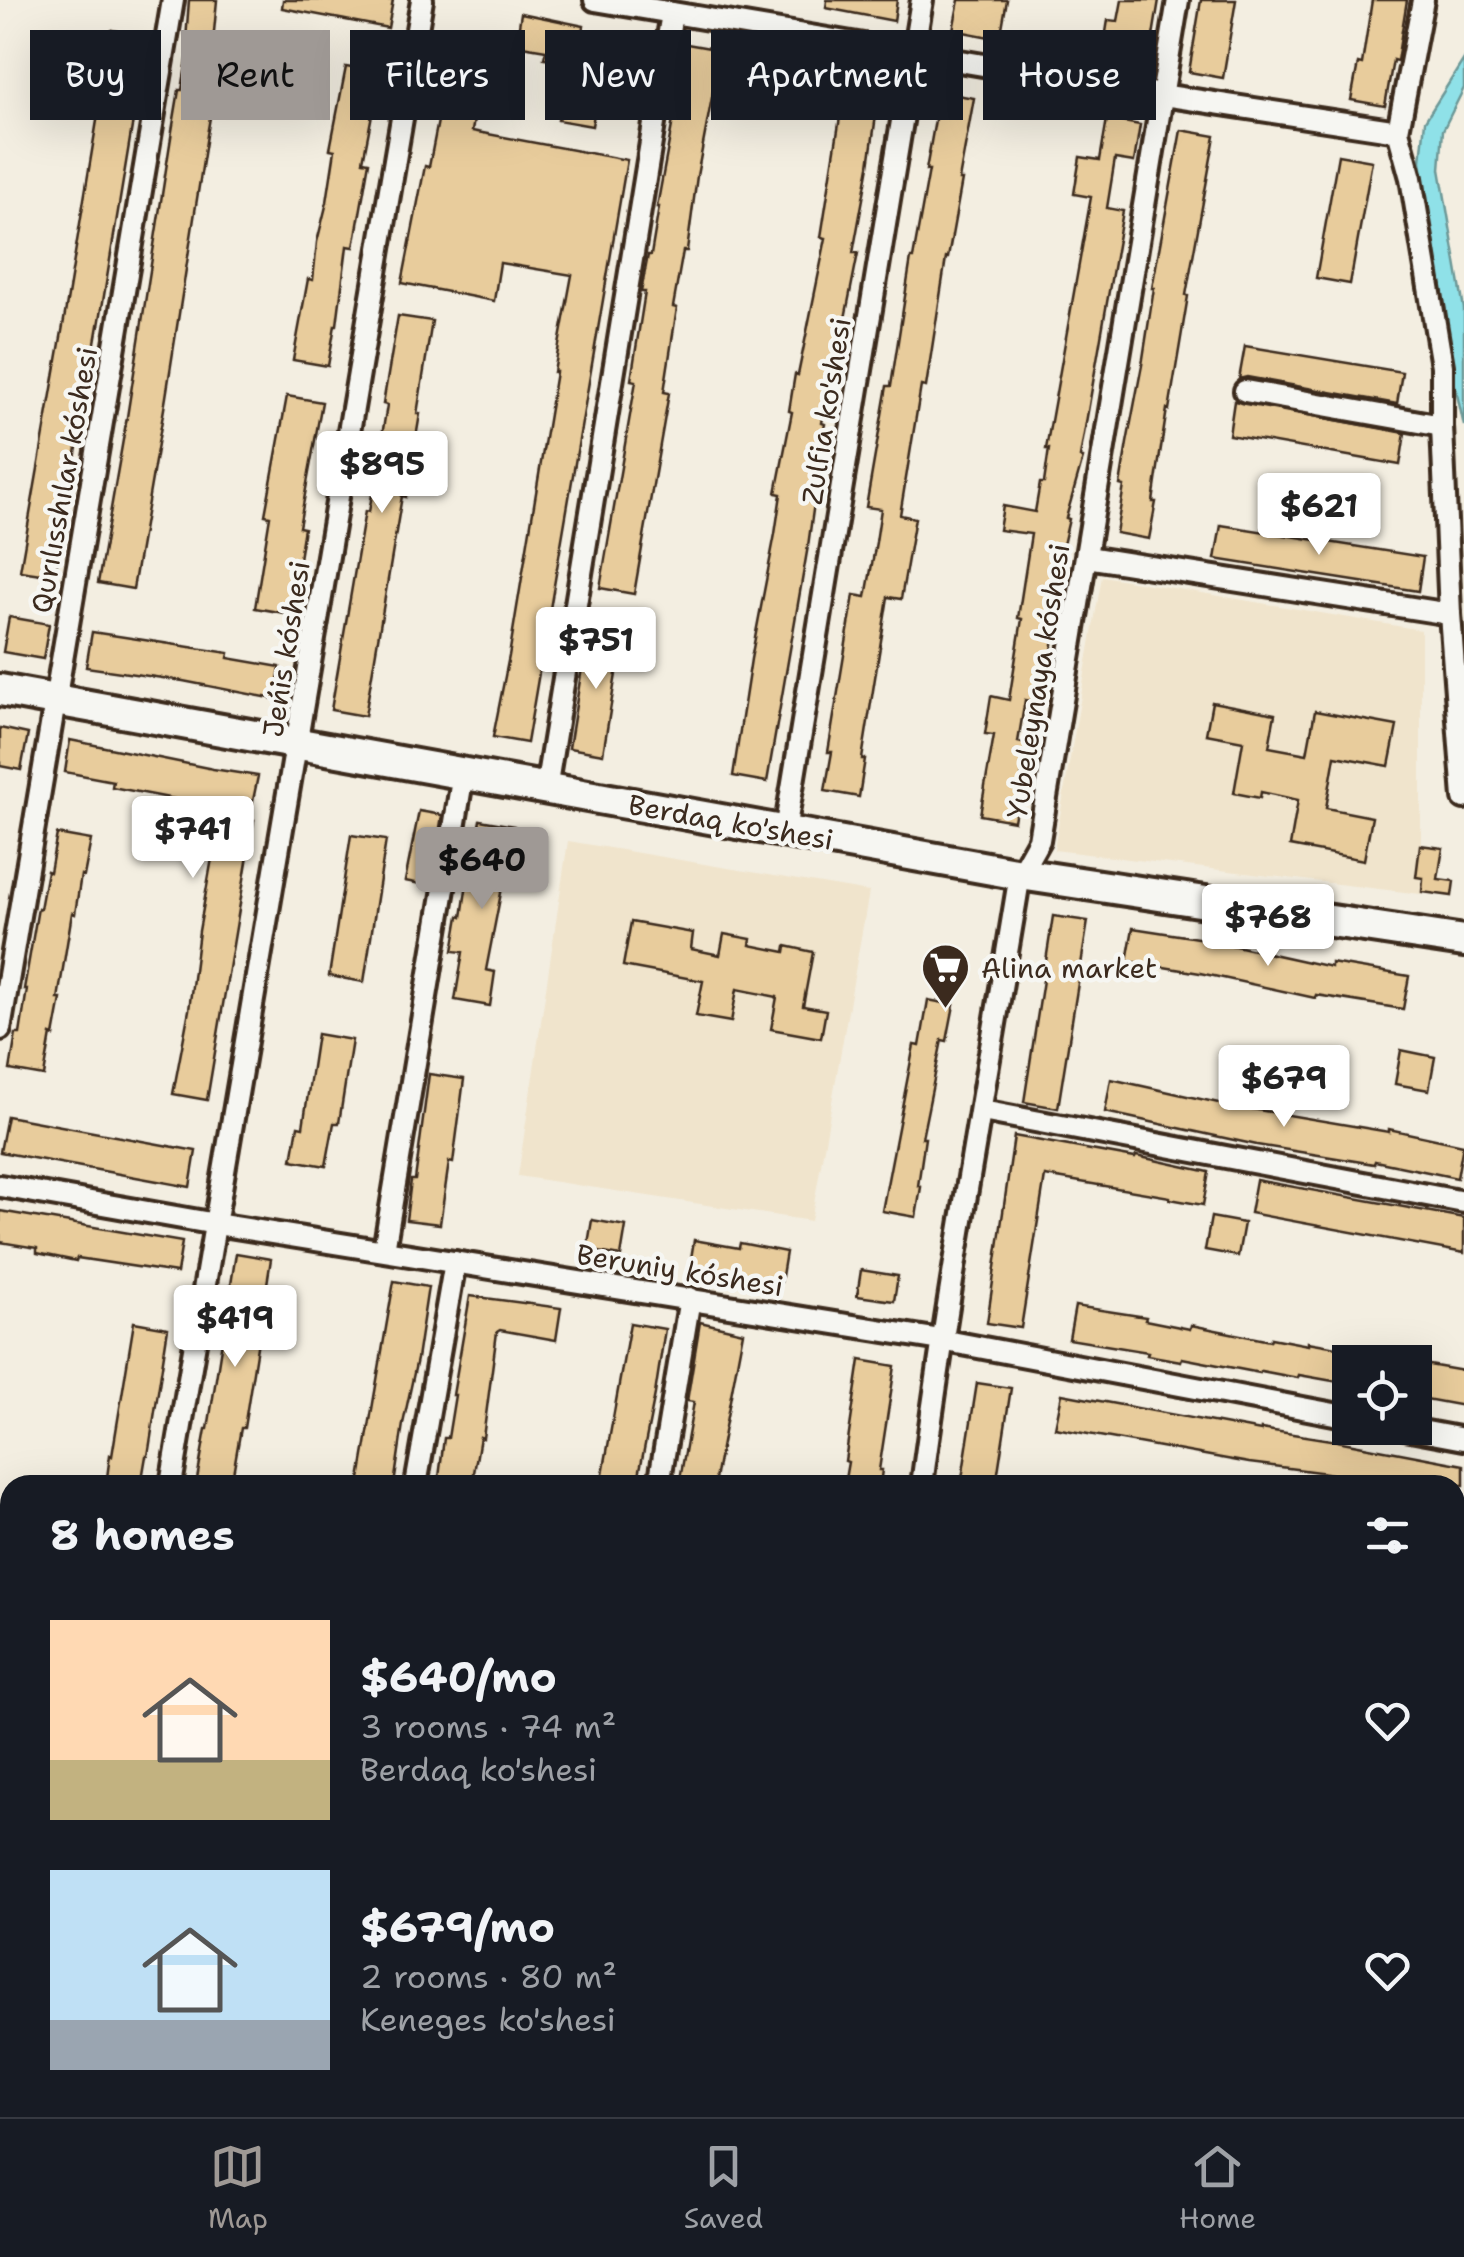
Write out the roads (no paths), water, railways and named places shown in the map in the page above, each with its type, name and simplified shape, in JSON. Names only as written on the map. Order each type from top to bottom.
[{"type":"street","name":"Qurılısshılar kóshesi","points":[[0,1028],[173,0]]},
{"type":"street","name":"Jeńis kóshesi","points":[[173,1475],[422,0]]},
{"type":"street","points":[[595,0],[771,30]]},
{"type":"street","name":"Zulfia ko'shesi","points":[[917,30],[922,0]]},
{"type":"street","name":"Yubeleynaya kóshesi","points":[[923,1475],[941,1340],[1020,874],[1040,840],[1178,0]]},
{"type":"street","points":[[1423,0],[1398,131],[1411,178],[1442,366],[1450,614],[1464,798]]},
{"type":"street","points":[[546,789],[672,14]]},
{"type":"street","points":[[963,61],[1398,131]]},
{"type":"street","name":"Zulfia ko'shesi","points":[[785,831],[903,120]]},
{"type":"street","points":[[1245,391],[1442,426]]},
{"type":"street","points":[[1087,557],[1450,614]]},
{"type":"street","name":"Berdaq ko'shesi","points":[[0,690],[1020,874],[1464,941]]},
{"type":"street","points":[[384,1250],[463,774]]},
{"type":"street","points":[[982,1112],[1464,1202]]},
{"type":"street","name":"Beruniy kóshesi","points":[[0,1186],[941,1340],[1332,1414]]},
{"type":"street","points":[[418,1475],[456,1262]]},
{"type":"street","points":[[660,1475],[690,1298]]},
{"type":"street","points":[[1432,1433],[1464,1439]]},
{"type":"water","points":[[1464,59],[1464,88],[1443,130],[1440,169],[1464,309],[1464,426],[1432,250],[1421,161],[1425,121]]},
{"type":"place","name":"Alina market","points":[[946,1010]]}]
